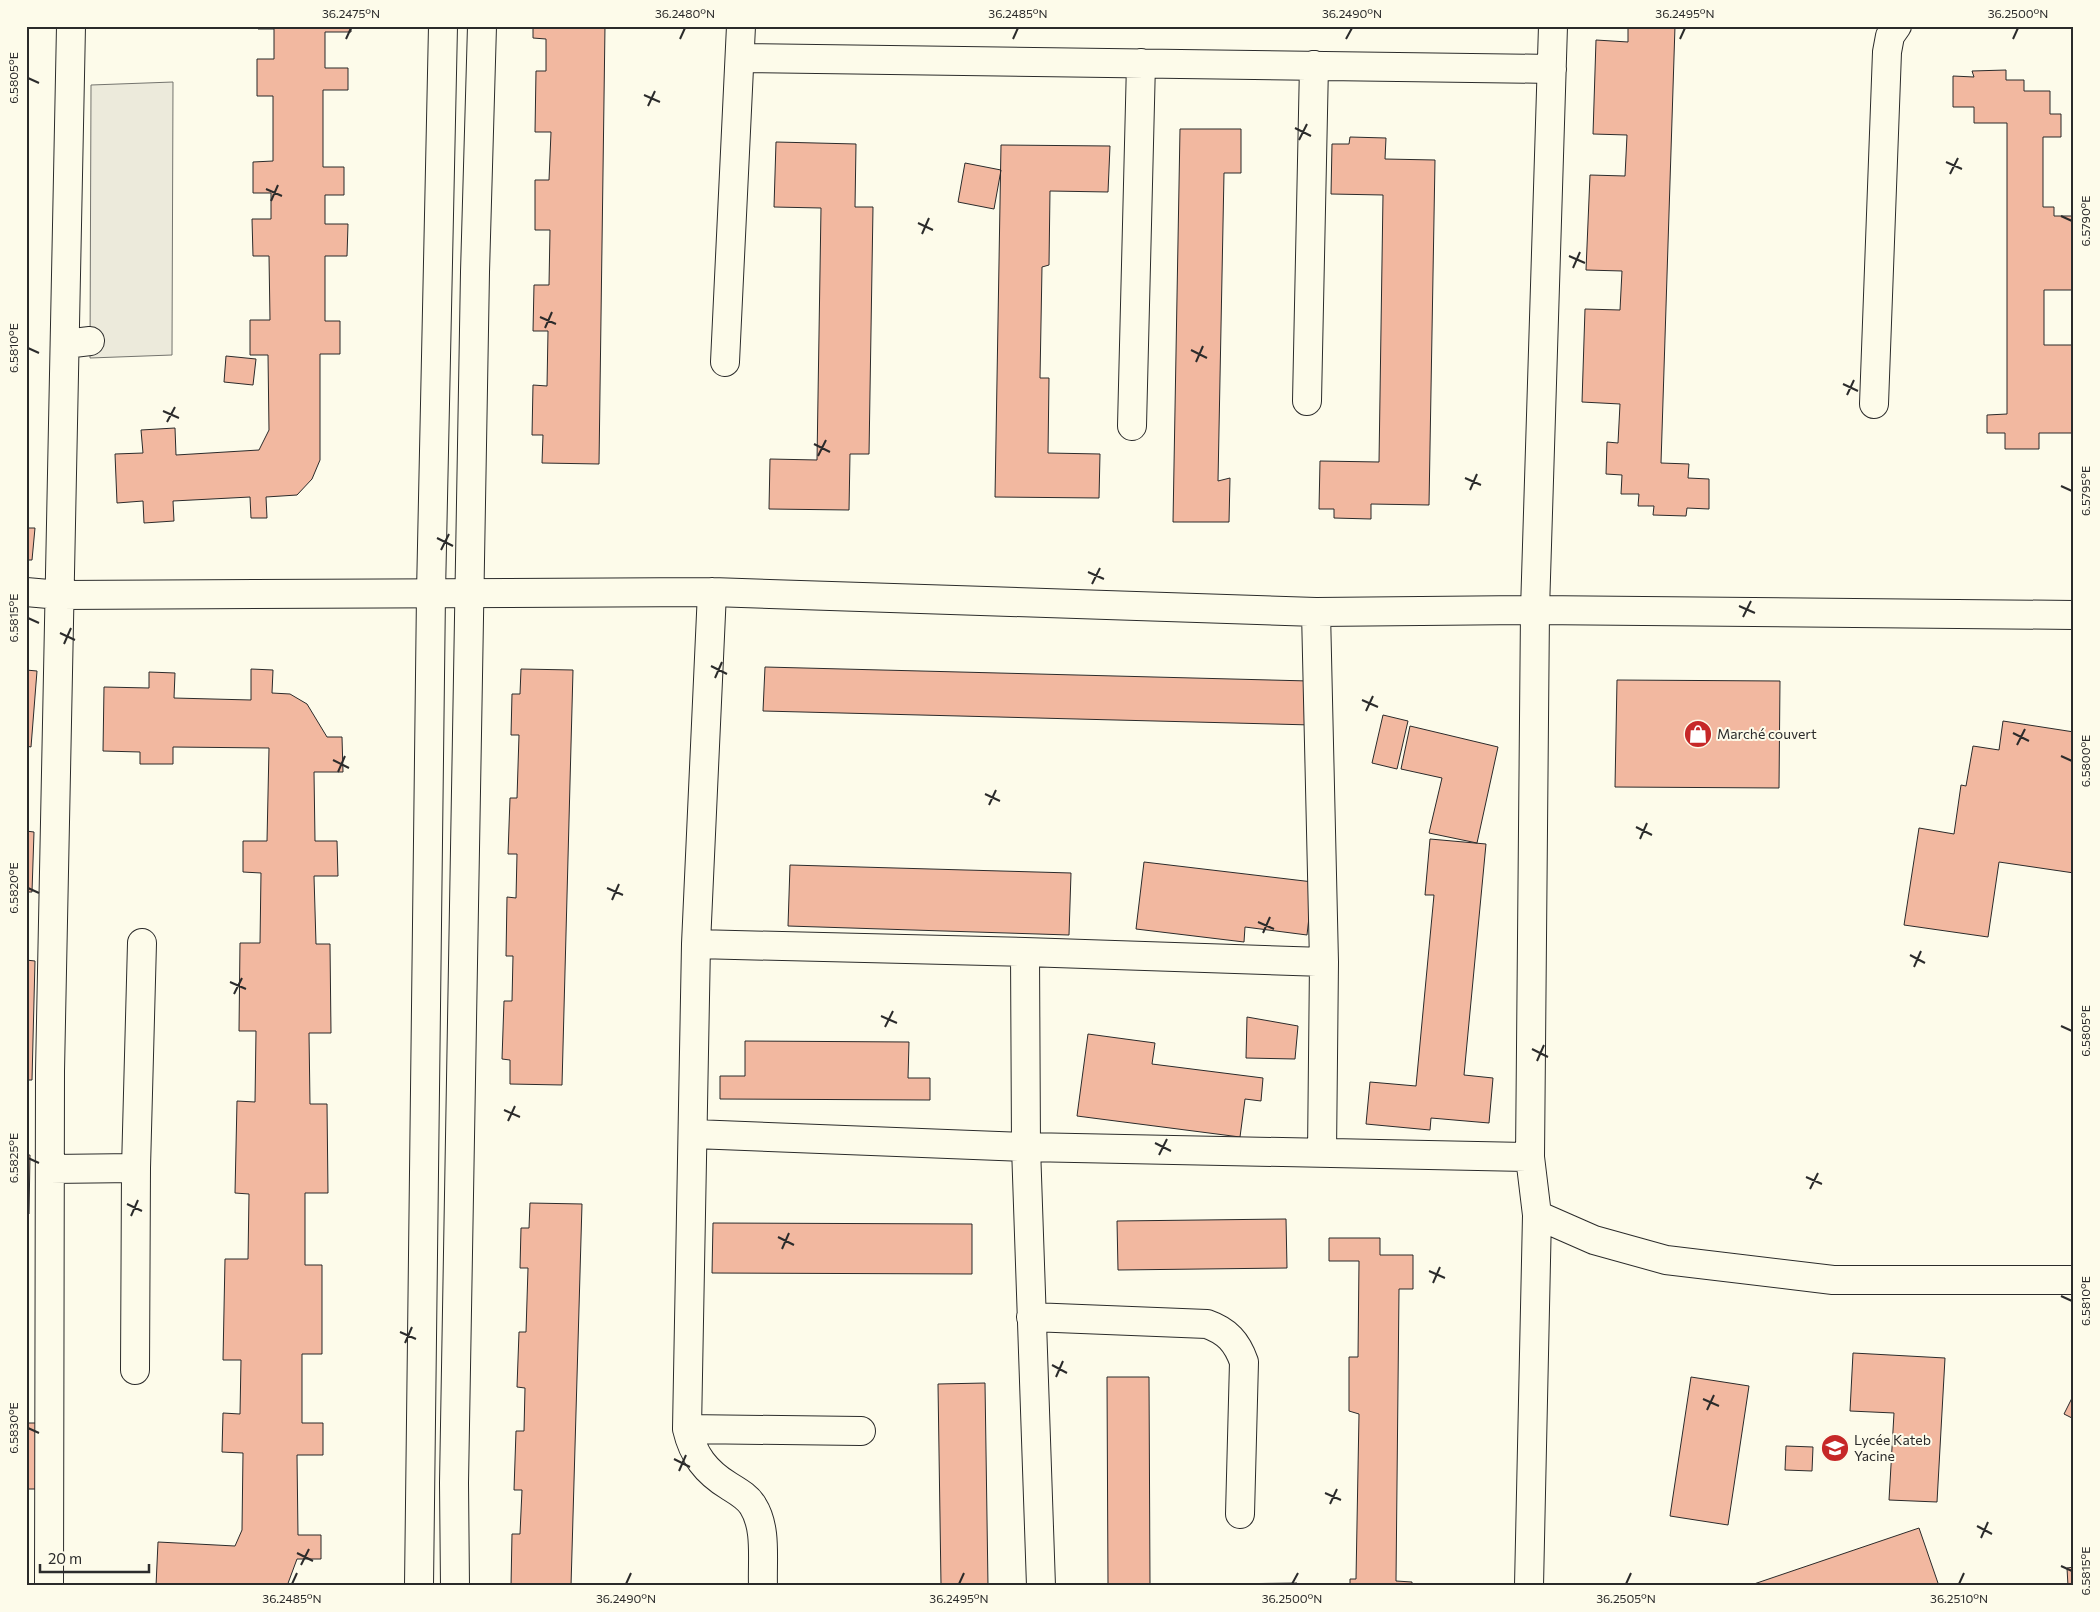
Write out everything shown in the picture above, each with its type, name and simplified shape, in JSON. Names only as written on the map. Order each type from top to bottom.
[{"type":"street","points":[[49,1586],[50,1062],[60,595],[78,342],[71,26]]},
{"type":"street","points":[[419,1586],[431,592],[443,26]]},
{"type":"street","points":[[455,1586],[454,1473],[475,272],[482,26]]},
{"type":"street","points":[[725,362],[741,26]]},
{"type":"street","points":[[1528,1584],[1537,1214],[1530,1157],[1535,610],[1553,26]]},
{"type":"street","points":[[1874,404],[1887,52],[1890,36],[1897,26]]},
{"type":"street","points":[[740,58],[1552,69]]},
{"type":"street","points":[[1132,426],[1141,63]]},
{"type":"street","points":[[1307,401],[1314,65]]},
{"type":"street","points":[[26,592],[60,595],[712,592],[1316,612],[1535,610],[2074,615]]},
{"type":"street","points":[[712,592],[696,944],[694,1134],[687,1429],[690,1444],[697,1458],[707,1470],[745,1497],[752,1504],[758,1516],[762,1531],[763,1586]]},
{"type":"street","points":[[1316,612],[1324,962],[1322,1152]]},
{"type":"street","points":[[135,1370],[136,1168],[142,943]]},
{"type":"street","points":[[696,944],[1324,962]]},
{"type":"street","points":[[1025,952],[1026,1147],[1041,1586]]},
{"type":"street","points":[[694,1134],[1026,1147],[1530,1157]]},
{"type":"street","points":[[50,1169],[136,1168]]},
{"type":"street","points":[[1537,1214],[1594,1240],[1666,1260],[1833,1280],[2074,1280]]},
{"type":"street","points":[[1031,1317],[1207,1324],[1220,1329],[1231,1338],[1242,1356],[1245,1376],[1240,1514]]},
{"type":"street","points":[[687,1429],[861,1431]]},
{"type":"shaded area","points":[[173,82],[172,355],[90,358],[91,85]]},
{"type":"building","points":[[258,26],[351,26],[351,32],[325,32],[325,68],[348,68],[348,90],[323,90],[323,167],[344,167],[344,195],[325,195],[325,224],[348,224],[347,256],[325,256],[325,321],[340,321],[340,354],[320,354],[320,460],[312,479],[297,495],[266,497],[267,518],[251,518],[250,497],[173,501],[174,521],[144,523],[143,501],[117,503],[115,454],[143,453],[141,430],[175,428],[176,455],[259,450],[269,430],[268,355],[250,355],[250,320],[270,320],[269,256],[253,256],[252,219],[271,219],[271,193],[253,193],[253,162],[273,161],[273,96],[257,96],[257,59],[274,59],[274,29],[258,29]]},
{"type":"building","points":[[533,26],[605,26],[599,464],[542,463],[543,435],[532,435],[533,385],[547,386],[548,331],[533,331],[534,285],[549,285],[550,230],[535,230],[535,180],[549,180],[551,132],[535,132],[536,71],[546,71],[546,39],[533,38]]},
{"type":"building","points":[[896,26],[919,26],[919,28],[896,28]]},
{"type":"building","points":[[1628,26],[1675,26],[1661,463],[1689,464],[1688,478],[1709,479],[1709,509],[1687,508],[1686,516],[1653,515],[1654,506],[1638,506],[1639,494],[1621,494],[1622,475],[1606,474],[1607,442],[1618,443],[1620,404],[1582,402],[1585,309],[1620,310],[1622,271],[1586,270],[1590,175],[1625,176],[1627,135],[1593,134],[1596,40],[1628,42]]},
{"type":"building","points":[[2006,70],[2006,80],[2024,80],[2024,91],[2050,91],[2050,114],[2061,114],[2061,137],[2043,137],[2043,207],[2054,207],[2054,216],[2074,216],[2074,290],[2044,290],[2044,345],[2074,345],[2074,433],[2039,433],[2039,449],[2005,449],[2005,433],[1987,433],[1987,415],[2007,414],[2007,123],[1974,123],[1974,107],[1953,107],[1953,76],[1974,77],[1972,71]]},
{"type":"building","points":[[1180,129],[1241,129],[1241,173],[1224,173],[1218,481],[1230,478],[1229,522],[1173,522]]},
{"type":"building","points":[[1350,137],[1386,138],[1385,159],[1435,160],[1429,505],[1371,504],[1371,519],[1334,518],[1334,509],[1319,509],[1320,461],[1379,462],[1383,195],[1331,194],[1332,144],[1349,144]]},
{"type":"building","points":[[776,142],[856,144],[855,207],[873,207],[869,454],[850,454],[849,510],[769,509],[770,459],[817,460],[821,208],[774,207]]},
{"type":"building","points":[[1001,145],[1110,146],[1108,192],[1050,191],[1049,265],[1042,267],[1040,378],[1049,378],[1048,453],[1100,454],[1099,498],[995,497]]},
{"type":"building","points":[[965,163],[1001,170],[994,209],[958,202]]},
{"type":"building","points":[[226,356],[256,359],[253,385],[224,382]]},
{"type":"building","points":[[26,528],[35,528],[32,560],[26,560]]},
{"type":"building","points":[[765,667],[1309,681],[1312,725],[763,711]]},
{"type":"building","points":[[251,669],[273,670],[272,693],[290,694],[307,704],[327,737],[342,737],[343,772],[314,772],[315,841],[337,841],[338,876],[314,876],[316,944],[330,944],[331,1033],[309,1033],[310,1104],[327,1104],[328,1193],[305,1193],[305,1265],[322,1265],[322,1354],[302,1354],[302,1423],[323,1423],[323,1455],[297,1455],[298,1535],[321,1535],[321,1559],[297,1559],[287,1586],[156,1586],[158,1542],[235,1546],[242,1530],[243,1453],[222,1452],[223,1413],[240,1414],[241,1360],[223,1360],[225,1259],[248,1259],[249,1194],[235,1193],[237,1101],[255,1102],[256,1031],[239,1031],[240,943],[260,943],[261,873],[243,872],[243,841],[267,841],[269,748],[173,747],[173,764],[140,764],[140,752],[103,751],[104,687],[149,688],[149,672],[175,673],[174,698],[251,700]]},
{"type":"building","points":[[521,669],[573,670],[562,1085],[510,1084],[510,1060],[502,1059],[504,1001],[512,1001],[513,956],[506,956],[507,897],[516,898],[517,854],[508,854],[510,798],[517,798],[519,735],[511,735],[512,694],[520,694]]},
{"type":"building","points":[[26,670],[37,671],[31,747],[26,746]]},
{"type":"building","name":"Marché couvert","points":[[1617,680],[1780,681],[1779,788],[1615,787]]},
{"type":"building","points":[[1383,715],[1408,721],[1397,769],[1372,763]]},
{"type":"building","points":[[2003,721],[2074,732],[2074,873],[1999,862],[1988,937],[1904,925],[1919,828],[1954,834],[1961,785],[1966,786],[1973,746],[1999,750]]},
{"type":"building","points":[[1410,726],[1498,747],[1477,843],[1429,833],[1442,778],[1401,769]]},
{"type":"building","points":[[26,831],[34,832],[32,892],[26,892]]},
{"type":"building","points":[[1430,839],[1486,844],[1464,1075],[1493,1078],[1489,1123],[1431,1118],[1430,1130],[1366,1124],[1370,1082],[1416,1086],[1434,895],[1425,895]]},
{"type":"building","points":[[1144,862],[1313,882],[1307,935],[1245,927],[1244,942],[1136,929]]},
{"type":"building","points":[[790,865],[1071,873],[1069,935],[788,926]]},
{"type":"building","points":[[26,960],[35,961],[32,1080],[26,1080]]},
{"type":"building","points":[[1247,1017],[1298,1026],[1295,1059],[1246,1058]]},
{"type":"building","points":[[1088,1034],[1155,1043],[1152,1064],[1263,1078],[1261,1101],[1245,1099],[1240,1137],[1077,1116]]},
{"type":"building","points":[[745,1041],[909,1042],[908,1078],[930,1078],[930,1100],[720,1099],[720,1076],[745,1076]]},
{"type":"building","points":[[26,1155],[30,1155],[29,1214],[26,1213]]},
{"type":"building","points":[[530,1203],[582,1204],[571,1586],[511,1586],[512,1534],[520,1534],[522,1490],[514,1490],[516,1431],[524,1431],[525,1388],[517,1387],[519,1332],[526,1332],[528,1268],[520,1268],[521,1228],[529,1228]]},
{"type":"building","points":[[1286,1219],[1287,1268],[1118,1270],[1117,1221]]},
{"type":"building","points":[[713,1223],[972,1224],[972,1274],[712,1273]]},
{"type":"building","points":[[1329,1238],[1380,1238],[1380,1255],[1413,1255],[1413,1289],[1399,1289],[1396,1581],[1412,1582],[1412,1586],[1350,1586],[1350,1579],[1356,1579],[1359,1414],[1349,1411],[1349,1357],[1358,1357],[1359,1261],[1329,1261]]},
{"type":"building","points":[[1853,1353],[1945,1358],[1937,1502],[1889,1500],[1894,1413],[1850,1411]]},
{"type":"building","points":[[1107,1377],[1149,1377],[1150,1585],[1297,1583],[1297,1586],[1108,1586]]},
{"type":"building","points":[[1691,1377],[1749,1386],[1728,1525],[1670,1516]]},
{"type":"building","points":[[985,1383],[988,1586],[899,1586],[941,1585],[938,1384]]},
{"type":"building","points":[[2074,1394],[2074,1419],[2064,1414]]},
{"type":"building","points":[[26,1423],[39,1423],[36,1489],[26,1489]]},
{"type":"building","points":[[1786,1446],[1813,1447],[1812,1471],[1785,1470]]},
{"type":"building","points":[[1919,1528],[1939,1586],[1748,1586]]},
{"type":"building","points":[[2074,1567],[2074,1586],[2068,1586],[2067,1568]]},
{"type":"place","name":"Marché couvert","points":[[1698,734]]},
{"type":"place","name":"Lycée Kateb Yacine","points":[[1835,1448]]}]
